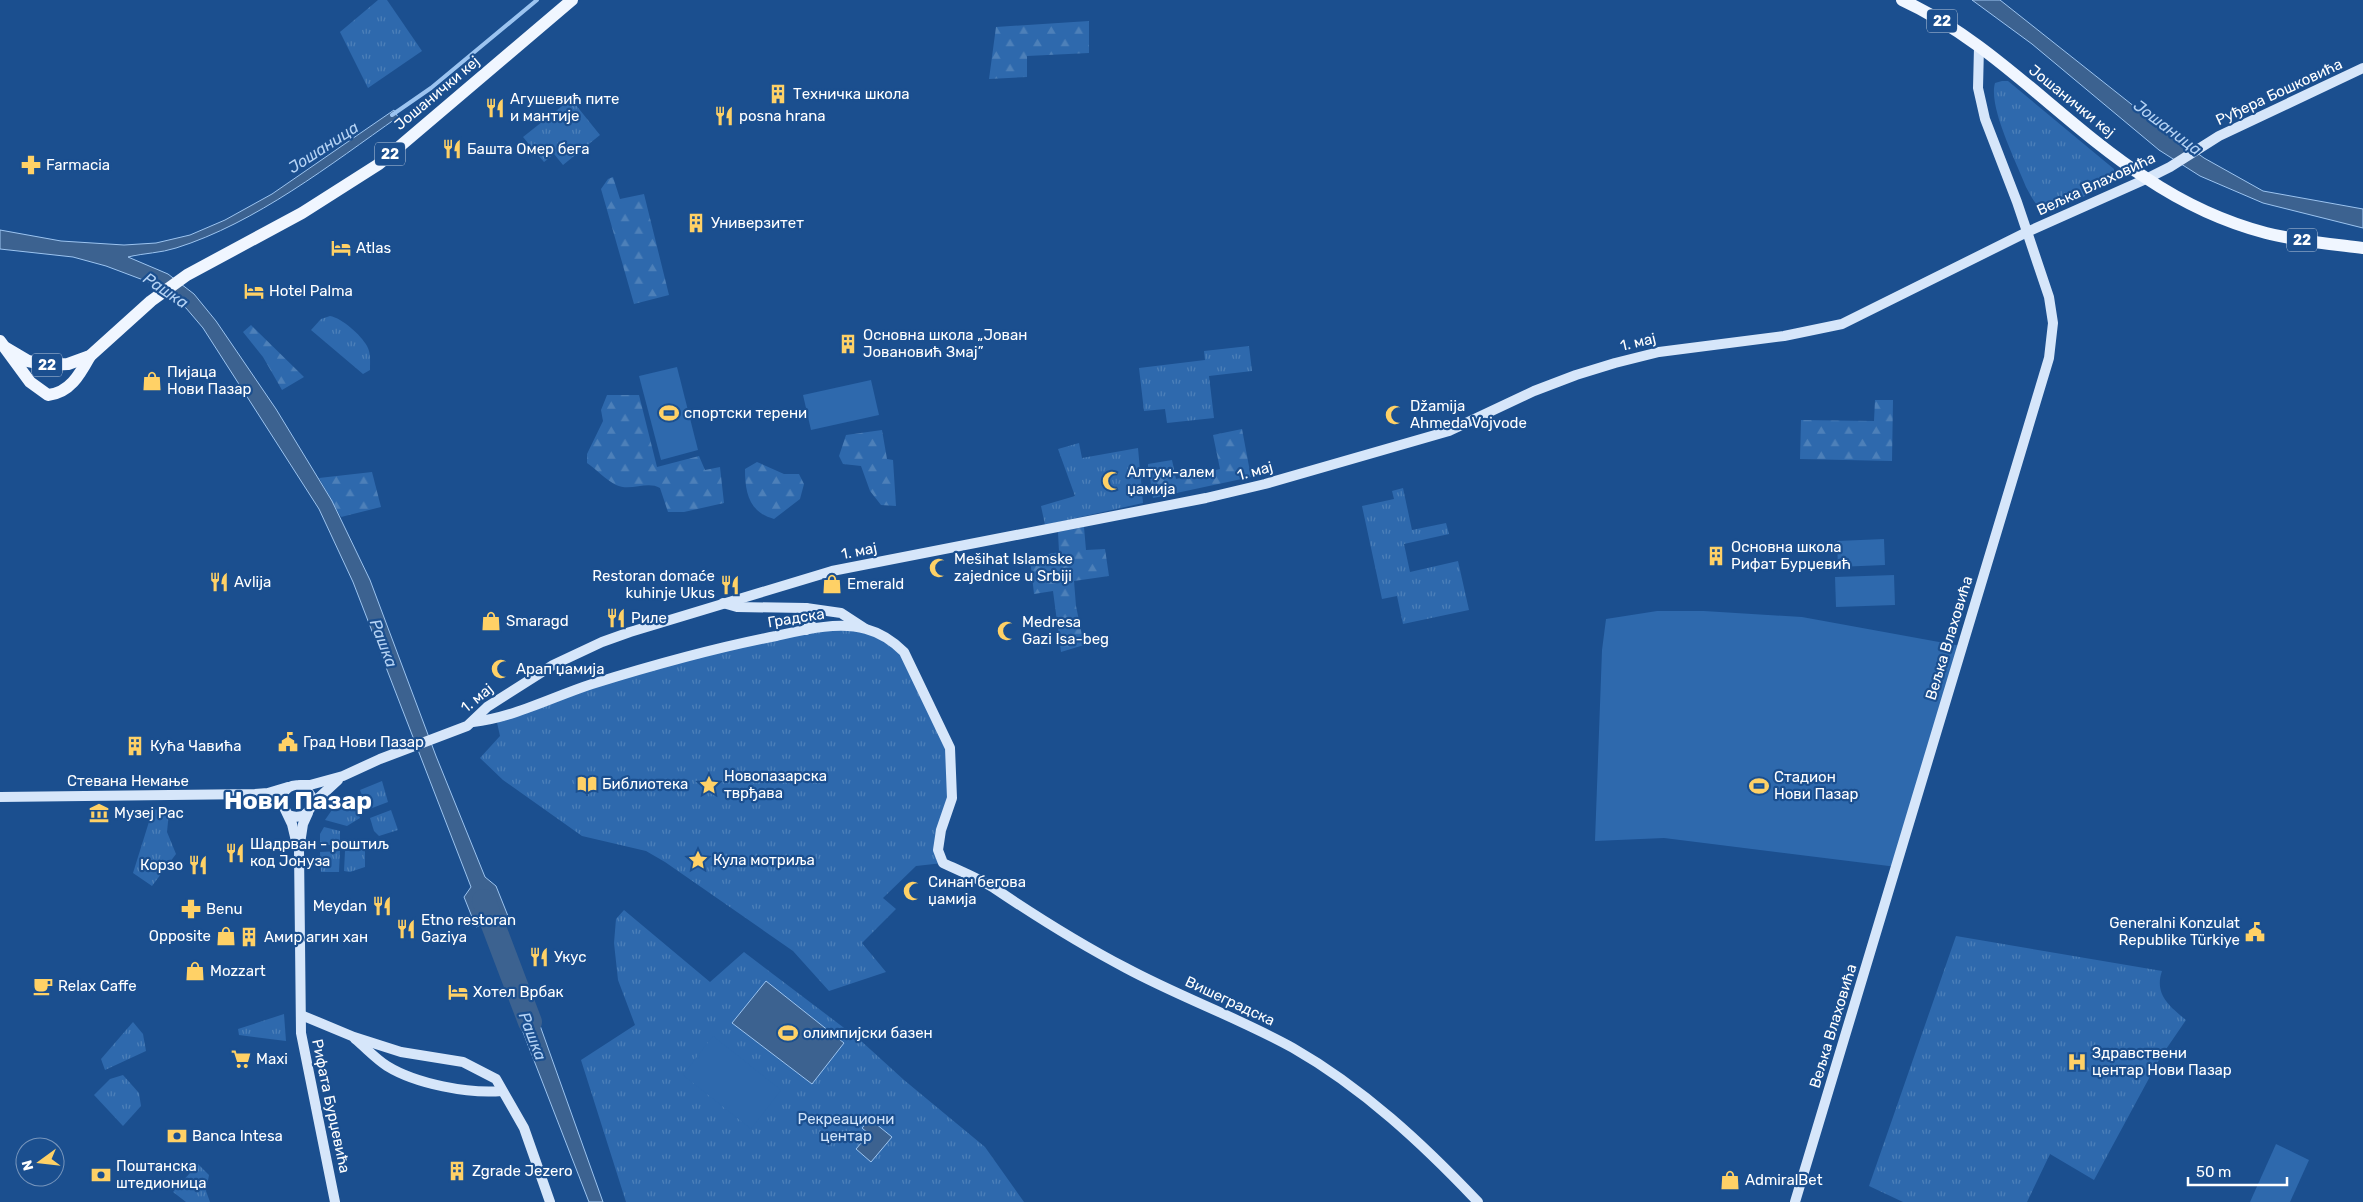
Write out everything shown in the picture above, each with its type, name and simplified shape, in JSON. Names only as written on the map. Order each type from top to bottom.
[{"type":"main road","name":"Јошанички кеј","points":[[90,356],[151,301],[187,275],[302,212],[379,164],[572,0]]},
{"type":"main road","name":"Јошанички кеј","points":[[1902,0],[1945,22],[1979,47],[2114,156],[2146,179]]},
{"type":"main road","name":"22","points":[[2146,179],[2198,207],[2241,226],[2280,236],[2363,248]]},
{"type":"main road","name":"22","points":[[3,345],[28,360],[48,365],[68,364],[90,356]]},
{"type":"main road","name":"22","points":[[3,345],[30,382],[48,395],[56,394],[68,388],[76,380],[90,356]]},
{"type":"street","points":[[1979,47],[1979,98],[1991,138],[2027,232]]},
{"type":"street","name":"Руђера Бошковића","points":[[2170,167],[2264,114],[2363,68]]},
{"type":"street","name":"Вељка Влаховића","points":[[1795,1202],[2050,358],[2052,310],[2027,232],[2170,167]]},
{"type":"street","name":"1. мај","points":[[343,776],[473,722],[487,706],[514,688],[578,653],[630,632],[832,571],[1206,498],[1265,484],[1449,431],[1553,383],[1650,354],[1831,327],[1852,320],[2027,232]]},
{"type":"street","points":[[722,603],[749,607],[806,608],[841,612],[864,628]]},
{"type":"street","points":[[806,608],[812,619],[811,624],[806,630]]},
{"type":"street","name":"Градска","points":[[473,722],[512,713],[591,684],[720,647],[806,630],[834,627],[864,628],[888,638],[904,652],[950,748],[952,798],[938,850],[943,863]]},
{"type":"street","points":[[255,794],[268,793],[300,785],[310,785],[343,776]]},
{"type":"street","points":[[255,794],[298,817],[310,808],[326,789],[343,776]]},
{"type":"street","points":[[300,785],[311,794],[310,808]]},
{"type":"street","points":[[285,810],[282,795],[288,787]]},
{"type":"street","name":"Стевана Немање","points":[[0,796],[255,794]]},
{"type":"street","name":"Рифата Бурџевића","points":[[310,808],[303,824],[299,850],[300,1015],[304,1052],[335,1202]]},
{"type":"street","name":"Рифата Бурџевића","points":[[285,810],[299,850]]},
{"type":"street","name":"Вишеградска","points":[[943,863],[993,888],[1063,933],[1127,969],[1243,1022],[1307,1057],[1361,1094],[1410,1135],[1478,1202]]},
{"type":"street","name":"Рифата Бурџевића","points":[[300,1015],[354,1038]]},
{"type":"street","points":[[354,1038],[385,1065],[410,1077],[481,1091],[502,1091]]},
{"type":"street","points":[[354,1038],[414,1055],[463,1062],[477,1067],[496,1079],[524,1128],[550,1202]]},
{"type":"green space","points":[[378,0],[387,0],[422,51],[368,88],[340,32]]},
{"type":"green space","points":[[1089,21],[1089,53],[1027,56],[1027,77],[989,79],[996,27]]},
{"type":"green space","points":[[2008,81],[2114,169],[2114,176],[2110,183],[2064,205],[2046,209],[2040,207],[2026,187],[1999,120],[1994,93],[1995,83]]},
{"type":"green space","points":[[571,99],[600,135],[563,165],[554,154],[544,162],[523,137]]},
{"type":"green space","points":[[613,177],[620,199],[644,194],[669,295],[634,304],[601,189],[608,179]]},
{"type":"green space","points":[[330,316],[345,323],[356,332],[367,346],[370,370],[363,374],[311,330],[321,319]]},
{"type":"green space","points":[[251,325],[304,377],[282,390],[263,357],[243,332]]},
{"type":"green space","points":[[1249,346],[1252,371],[1209,376],[1214,418],[1167,423],[1165,409],[1144,411],[1139,368],[1205,360],[1204,351]]},
{"type":"green space","name":"спортски терени","points":[[677,367],[698,450],[661,460],[639,376]]},
{"type":"green space","points":[[871,380],[879,415],[811,430],[803,395]]},
{"type":"green space","points":[[607,395],[639,395],[657,467],[699,456],[705,470],[720,467],[724,503],[684,512],[668,512],[660,488],[650,485],[622,487],[616,485],[587,463],[587,454],[603,421],[601,410]]},
{"type":"green space","points":[[1875,400],[1893,400],[1892,461],[1800,459],[1801,420],[1874,421]]},
{"type":"green space","points":[[1242,429],[1251,477],[1153,498],[1148,464],[1172,460],[1176,479],[1220,469],[1213,435]]},
{"type":"green space","points":[[882,430],[887,459],[893,460],[896,506],[881,505],[870,491],[861,466],[843,464],[839,456],[846,435]]},
{"type":"green space","points":[[1079,443],[1082,458],[1138,448],[1143,503],[1045,525],[1041,506],[1075,496],[1058,449]]},
{"type":"green space","points":[[757,462],[784,474],[799,474],[804,484],[800,499],[774,519],[759,512],[748,494],[745,469]]},
{"type":"green space","points":[[372,472],[381,507],[341,517],[319,478]]},
{"type":"green space","points":[[1403,488],[1412,530],[1446,523],[1449,534],[1404,544],[1410,572],[1458,561],[1469,610],[1403,624],[1397,596],[1382,599],[1362,506],[1394,499],[1392,491]]},
{"type":"green space","points":[[1084,527],[1086,550],[1105,549],[1109,576],[1074,581],[1076,606],[1084,645],[1061,652],[1053,591],[1034,594],[1030,558],[1059,552],[1058,532]]},
{"type":"green space","points":[[1884,539],[1885,565],[1838,567],[1837,541]]},
{"type":"green space","points":[[1894,575],[1895,605],[1836,607],[1835,577]]},
{"type":"green space","name":"Стадион Нови Пазар","points":[[1657,611],[1704,611],[1802,617],[1961,646],[1897,867],[1664,838],[1595,841],[1602,650],[1606,619]]},
{"type":"green space","points":[[864,628],[895,643],[945,737],[952,790],[941,830],[943,863],[916,866],[883,898],[896,909],[862,943],[886,972],[829,991],[793,951],[665,862],[646,851],[582,836],[503,780],[480,758],[500,736],[496,718],[591,685],[797,631]]},
{"type":"green space","points":[[382,781],[388,802],[367,810],[360,790]]},
{"type":"green space","points":[[353,798],[360,818],[347,826],[325,820],[334,807]]},
{"type":"green space","points":[[153,809],[169,812],[167,832],[176,854],[152,886],[133,873]]},
{"type":"green space","points":[[391,810],[398,830],[379,836],[374,831],[370,818]]},
{"type":"green space","points":[[324,827],[340,831],[340,845],[320,845],[320,834]]},
{"type":"green space","points":[[365,850],[365,867],[350,872],[344,871],[345,851]]},
{"type":"green space","points":[[340,851],[339,872],[321,872],[320,852]]},
{"type":"green space","name":"Рекреациони центар","points":[[624,910],[710,982],[744,952],[860,1040],[904,1080],[985,1147],[1024,1202],[626,1202],[581,1060],[635,1025],[618,980],[614,943],[616,919]]},
{"type":"green space","name":"Здравствени центар Нови Пазар","points":[[1956,936],[2162,971],[2160,986],[2162,993],[2174,1010],[2186,1020],[2160,1058],[2094,1180],[2050,1154],[2027,1202],[1903,1202],[1869,1186]]},
{"type":"green space","points":[[284,1014],[286,1041],[239,1035],[238,1029]]},
{"type":"green space","points":[[133,1022],[143,1034],[146,1051],[105,1070],[101,1059]]},
{"type":"green space","points":[[713,1036],[781,1090],[751,1129],[683,1075]]},
{"type":"green space","points":[[123,1075],[139,1093],[141,1106],[123,1126],[94,1095],[110,1079]]},
{"type":"green space","points":[[2276,1144],[2309,1160],[2290,1202],[2250,1202]]},
{"type":"green space","points":[[198,1164],[209,1175],[206,1191],[210,1202],[186,1202],[173,1192]]},
{"type":"water","points":[[1972,0],[2000,0],[2145,115],[2204,158],[2263,191],[2363,209],[2363,228],[2263,203],[2200,176],[2159,150],[2032,44]]},
{"type":"water","points":[[394,110],[398,117],[319,173],[264,208],[235,224],[176,248],[128,257],[168,274],[194,294],[216,321],[276,409],[332,501],[370,580],[436,756],[485,877],[496,886],[508,916],[501,919],[505,929],[487,935],[483,924],[476,927],[464,897],[471,887],[353,582],[319,509],[203,328],[186,308],[154,284],[106,266],[73,257],[0,249],[0,230],[61,241],[124,245],[156,243],[190,235],[225,220],[272,194]]},
{"type":"water","name":"олимпијски базен","points":[[766,981],[844,1043],[812,1084],[732,1023]]},
{"type":"water","name":"Рашка","points":[[527,989],[603,1202],[589,1202],[509,996]]},
{"type":"water","points":[[870,1119],[892,1137],[871,1162],[856,1149],[869,1134],[862,1128]]},
{"type":"waterway","name":"Јошаница","points":[[392,115],[431,88],[537,0]]},
{"type":"waterway","name":"Рашка","points":[[484,901],[530,1022]]},
{"type":"place","name":"Техничка школа","points":[[778,94]]},
{"type":"place","name":"Агушевић пите и мантије","points":[[495,108]]},
{"type":"place","name":"posna hrana","points":[[724,116]]},
{"type":"place","name":"Башта Омер бега","points":[[452,149]]},
{"type":"place","name":"Farmacia","points":[[31,165]]},
{"type":"place","name":"Универзитет","points":[[696,223]]},
{"type":"place","name":"Atlas","points":[[341,248]]},
{"type":"place","name":"Hotel Palma","points":[[254,291]]},
{"type":"place","name":"Основна школа „Јован Јовановић Змај”","points":[[848,344]]},
{"type":"place","name":"Пијаца Нови Пазар","points":[[152,381]]},
{"type":"place","name":"спортски терени","points":[[669,413]]},
{"type":"place","name":"Džamija Ahmeda Vojvode","points":[[1395,415]]},
{"type":"place","name":"Алтум-алем џамија","points":[[1112,481]]},
{"type":"place","name":"Основна школа Рифат Бурџевић","points":[[1716,556]]},
{"type":"place","name":"Mešihat Islamske zajednice u Srbiji","points":[[939,568]]},
{"type":"place","name":"Avlija","points":[[219,582]]},
{"type":"place","name":"Emerald","points":[[832,584]]},
{"type":"place","name":"Restoran domaće kuhinje Ukus","points":[[730,585]]},
{"type":"place","name":"Риле","points":[[616,618]]},
{"type":"place","name":"Smaragd","points":[[491,621]]},
{"type":"place","name":"Medresa Gazi Isa-beg","points":[[1007,631]]},
{"type":"place","name":"Арап џамија","points":[[501,669]]},
{"type":"place","name":"Град Нови Пазар","points":[[288,742]]},
{"type":"place","name":"Кућа Чавића","points":[[135,746]]},
{"type":"place","name":"Библиотека","points":[[587,784]]},
{"type":"place","name":"Новопазарска тврђава","points":[[709,785]]},
{"type":"place","name":"Стадион Нови Пазар","points":[[1759,786]]},
{"type":"place","name":"Музеј Рас","points":[[99,813]]},
{"type":"place","name":"Шадрван - роштиљ код Јонуза","points":[[235,853]]},
{"type":"place","name":"Кула мотриља","points":[[698,860]]},
{"type":"place","name":"Корзо","points":[[198,865]]},
{"type":"place","name":"Синан бегова џамија","points":[[913,891]]},
{"type":"place","name":"Meydan","points":[[382,906]]},
{"type":"place","name":"Benu","points":[[191,909]]},
{"type":"place","name":"Etno restoran Gaziya","points":[[406,929]]},
{"type":"place","name":"Generalni Konzulat Republike Türkiye","points":[[2255,932]]},
{"type":"place","name":"Opposite","points":[[226,936]]},
{"type":"place","name":"Амир агин хан","points":[[249,937]]},
{"type":"place","name":"Укус","points":[[539,957]]},
{"type":"place","name":"Mozzart","points":[[195,971]]},
{"type":"place","name":"Relax Caffe","points":[[43,986]]},
{"type":"place","name":"Хотел Врбак","points":[[458,992]]},
{"type":"place","name":"олимпијски базен","points":[[788,1033]]},
{"type":"place","name":"Maxi","points":[[241,1059]]},
{"type":"place","name":"Здравствени центар Нови Пазар","points":[[2077,1062]]},
{"type":"place","name":"Banca Intesa","points":[[177,1136]]},
{"type":"place","name":"Zgrade Jezero","points":[[457,1171]]},
{"type":"place","name":"Поштанска штедионица","points":[[101,1175]]},
{"type":"place","name":"AdmiralBet","points":[[1730,1180]]},
{"type":"district","name":"Нови Пазар","points":[[298,800]]}]
